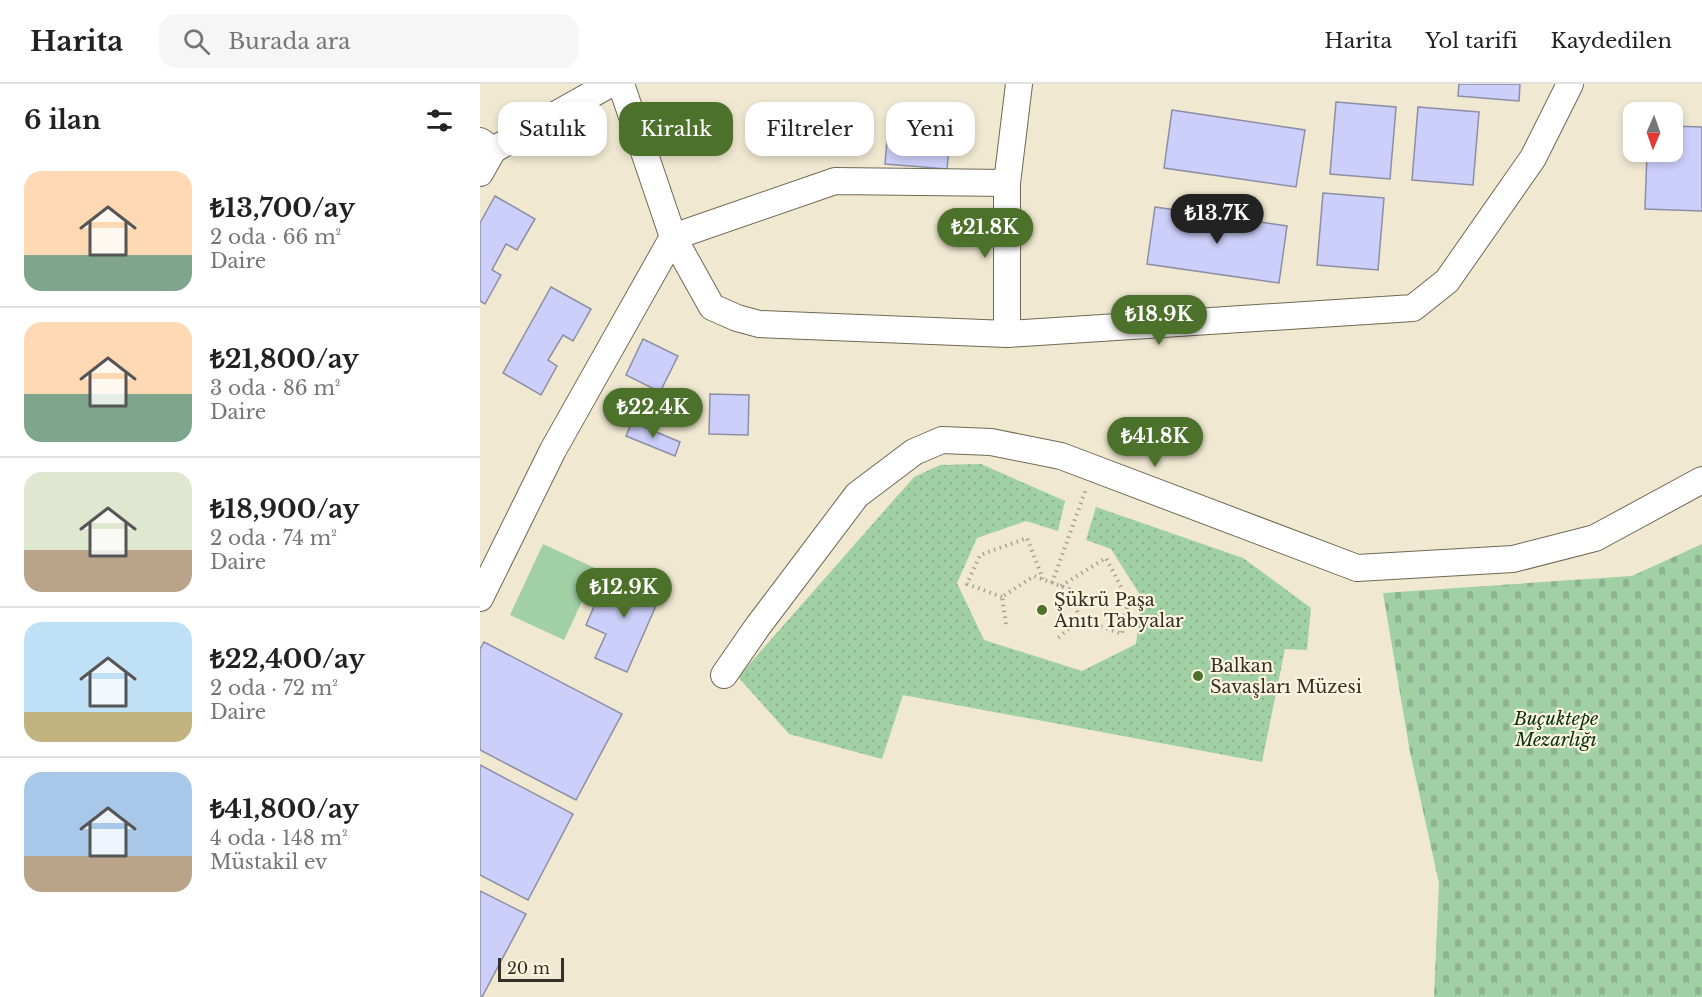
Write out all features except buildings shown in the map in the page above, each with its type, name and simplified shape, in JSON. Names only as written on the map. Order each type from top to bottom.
[{"type":"street","points":[[480,172],[487,145],[609,84]]},
{"type":"street","points":[[621,84],[674,237],[712,307],[737,318],[759,324],[1007,334],[1413,308],[1447,281],[1533,158],[1570,84]]},
{"type":"street","points":[[1007,334],[1007,183],[1019,84]]},
{"type":"street","points":[[480,598],[553,450],[674,237],[836,181],[1007,183]]},
{"type":"street","points":[[724,675],[857,495],[914,452],[942,440],[991,442],[1061,456],[1357,568],[1513,560],[1595,538],[1702,480]]},
{"type":"path","points":[[1052,583],[1093,469]]},
{"type":"path","points":[[1002,597],[967,584],[980,555],[1027,538],[1043,580]]},
{"type":"path","points":[[1061,586],[1106,558],[1128,600],[1122,634],[1080,619]]},
{"type":"path","points":[[1002,597],[1034,576],[1069,589],[1080,619]]},
{"type":"path","points":[[1002,597],[1006,624]]},
{"type":"path","points":[[1057,639],[1080,619]]},
{"type":"green space","points":[[981,464],[1065,501],[1058,531],[1026,521],[977,538],[957,583],[984,640],[1082,671],[1136,644],[1142,598],[1111,549],[1086,540],[1096,507],[1243,558],[1311,608],[1307,650],[1285,649],[1262,762],[903,695],[882,759],[789,734],[738,677],[914,477],[940,465]]},
{"type":"green space","points":[[543,544],[597,569],[564,640],[510,615]]},
{"type":"green space","name":"Buçuktepe Mezarlığı","points":[[1702,544],[1702,997],[1434,997],[1439,883],[1410,752],[1383,593],[1632,576]]},
{"type":"place","name":"Şükrü Paşa Anıtı Tabyalar","points":[[1042,610]]},
{"type":"place","name":"Balkan Savaşları Müzesi","points":[[1198,676]]}]
